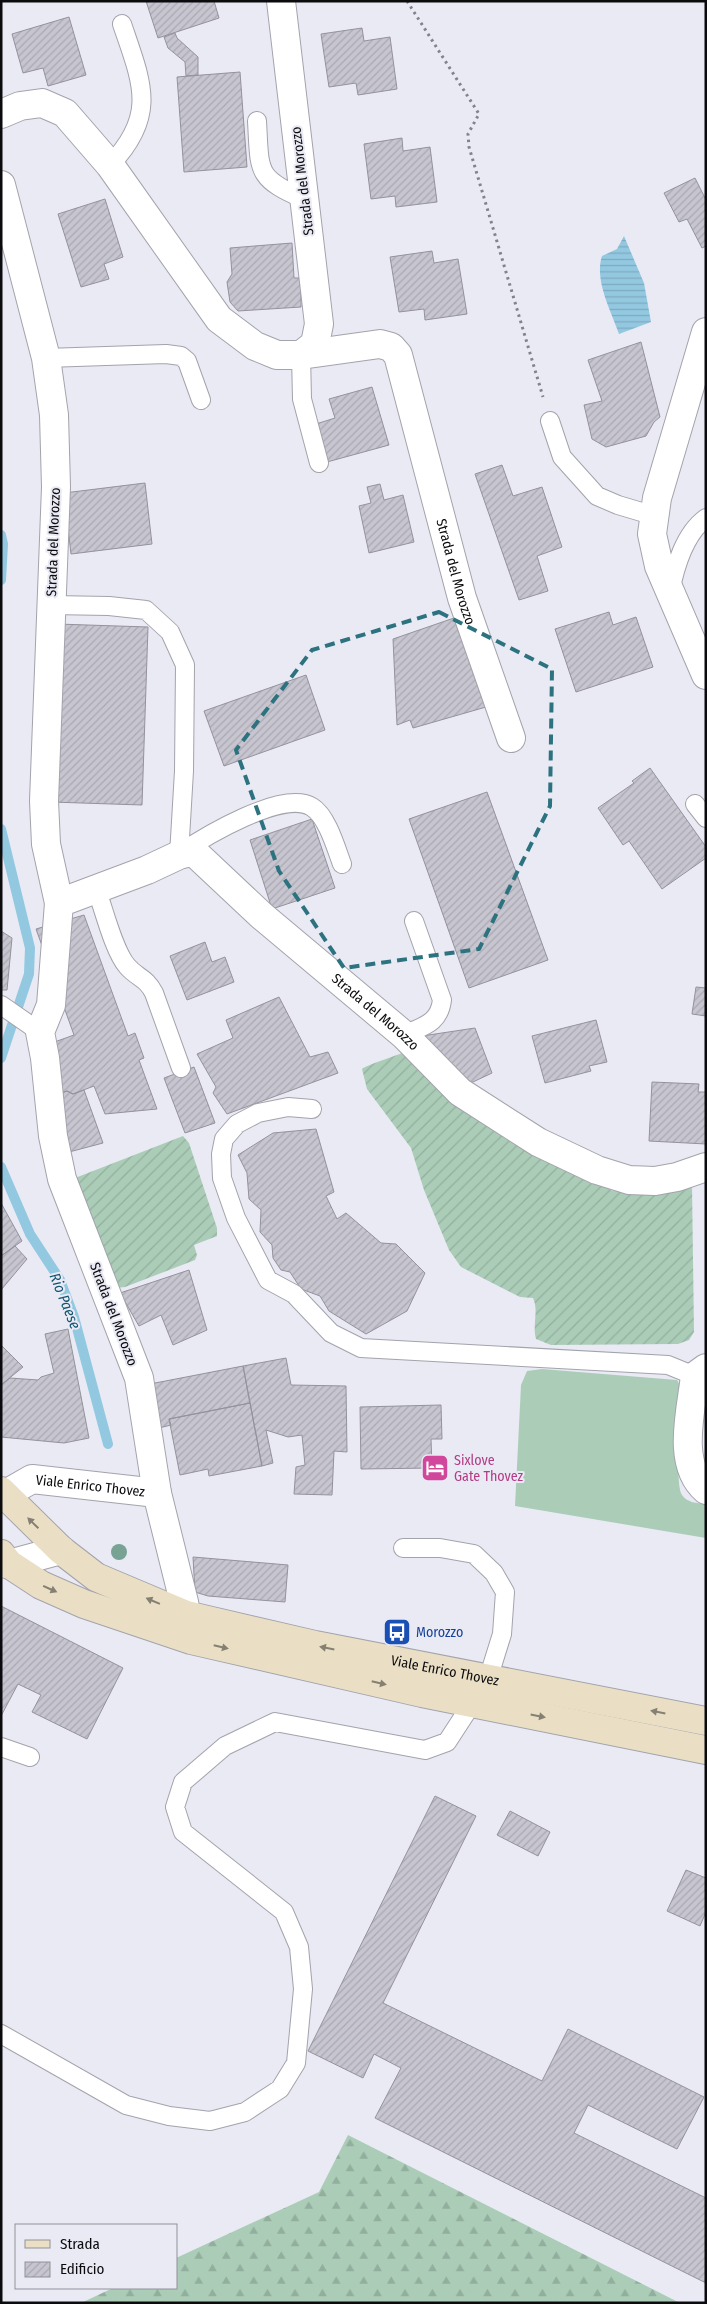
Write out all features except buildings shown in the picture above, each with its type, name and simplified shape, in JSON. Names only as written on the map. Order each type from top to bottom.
[{"type":"street","name":"Strada del Morozzo","points":[[281,1],[319,324],[315,344],[301,355]]},
{"type":"street","name":"Strada del Morozzo","points":[[1,114],[20,106],[42,103],[65,113],[110,165],[219,319],[255,346],[276,355],[301,355],[380,344],[392,347],[398,354],[462,598],[511,738]]},
{"type":"street","name":"Strada del Morozzo","points":[[1,185],[46,358],[54,415],[56,487],[44,801],[46,844],[59,903],[51,1005],[40,1032],[45,1058],[53,1136],[62,1179],[139,1378],[157,1493]]},
{"type":"street","points":[[706,332],[657,498],[652,534],[659,566],[706,675]]},
{"type":"street","name":"Strada del Morozzo","points":[[179,855],[191,852],[197,855],[262,916],[404,1035],[460,1092],[538,1142],[597,1170],[629,1180],[655,1181],[677,1177],[706,1167]]},
{"type":"street","points":[[59,903],[97,891],[179,855]]},
{"type":"street","points":[[700,1372],[689,1433],[690,1464],[696,1481],[706,1490]]},
{"type":"street","name":"Viale Enrico Thovez","points":[[189,1628],[157,1493],[32,1478],[3,1493],[61,1550],[96,1577],[189,1628],[315,1645],[706,1721]]},
{"type":"street","points":[[4,1560],[61,1550]]},
{"type":"street","name":"Viale Enrico Thovez","points":[[4,1560],[41,1585],[84,1604],[189,1628],[473,1703],[706,1750]]},
{"type":"lane","points":[[110,165],[125,149],[137,130],[142,101],[141,80],[122,24]]},
{"type":"lane","points":[[256,121],[259,162],[266,178],[283,190],[304,199]]},
{"type":"lane","points":[[46,358],[166,354],[181,356],[187,361],[201,400]]},
{"type":"lane","points":[[301,355],[302,399],[318,463]]},
{"type":"lane","points":[[550,421],[562,457],[597,496],[618,505],[654,516]]},
{"type":"lane","points":[[670,593],[675,570],[684,548],[693,531],[706,518]]},
{"type":"lane","points":[[51,605],[109,606],[146,610],[170,632],[185,665],[184,771],[179,855]]},
{"type":"lane","points":[[179,855],[207,835],[235,821],[271,808],[297,802],[312,807],[322,819],[331,834],[342,864]]},
{"type":"lane","points":[[695,804],[706,818]]},
{"type":"lane","points":[[97,891],[127,967],[148,982],[181,1068]]},
{"type":"lane","points":[[404,1035],[436,1019],[441,1010],[442,1000],[414,921]]},
{"type":"lane","points":[[1,1005],[40,1032]]},
{"type":"lane","points":[[312,1109],[288,1107],[258,1114],[237,1124],[224,1139],[221,1154],[222,1178],[236,1218],[268,1280],[294,1294],[331,1334],[361,1348],[668,1365],[700,1372]]},
{"type":"lane","points":[[1,2034],[126,2105],[169,2116],[210,2121],[245,2112],[280,2089],[296,2064],[303,1989],[299,1947],[284,1912],[183,1832],[175,1807],[183,1782],[224,1746],[275,1722],[426,1750],[447,1742],[488,1679],[502,1634],[505,1592],[494,1573],[474,1554],[440,1548],[403,1548]]},
{"type":"lane","points":[[1,1747],[30,1757]]},
{"type":"path","points":[[407,1],[479,114],[468,134],[469,147],[550,421]]},
{"type":"highlighted area","points":[[439,612],[552,669],[550,806],[479,949],[344,968],[279,871],[236,750],[312,650]]},
{"type":"green space","points":[[405,1052],[585,1178],[613,1191],[647,1193],[692,1185],[694,1332],[689,1340],[678,1344],[551,1345],[536,1339],[535,1303],[533,1298],[520,1297],[461,1267],[449,1250],[424,1190],[411,1148],[367,1089],[362,1069]]},
{"type":"green space","points":[[183,1136],[189,1143],[217,1228],[217,1236],[194,1245],[197,1255],[195,1260],[125,1287],[116,1288],[75,1178]]},
{"type":"green space","points":[[542,1369],[677,1380],[683,1391],[680,1429],[680,1488],[682,1495],[687,1500],[706,1504],[706,1538],[515,1506],[521,1385],[527,1371]]},
{"type":"green space","points":[[348,2135],[680,2303],[81,2303],[111,2289],[178,2289],[178,2257],[319,2192]]},
{"type":"water","points":[[624,236],[644,283],[651,322],[619,334],[604,295],[600,265],[602,256],[617,249]]},
{"type":"waterway","name":"Rio Paese","points":[[1,535],[3,544],[1,580]]},
{"type":"waterway","name":"Rio Paese","points":[[1,829],[30,948],[29,974],[1,1058]]},
{"type":"waterway","name":"Rio Paese","points":[[1,1167],[30,1234],[60,1280],[74,1317],[108,1444]]},
{"type":"place","name":"Sixlove Gate Thovez","points":[[435,1468]]},
{"type":"place","name":"Morozzo","points":[[397,1632]]}]
